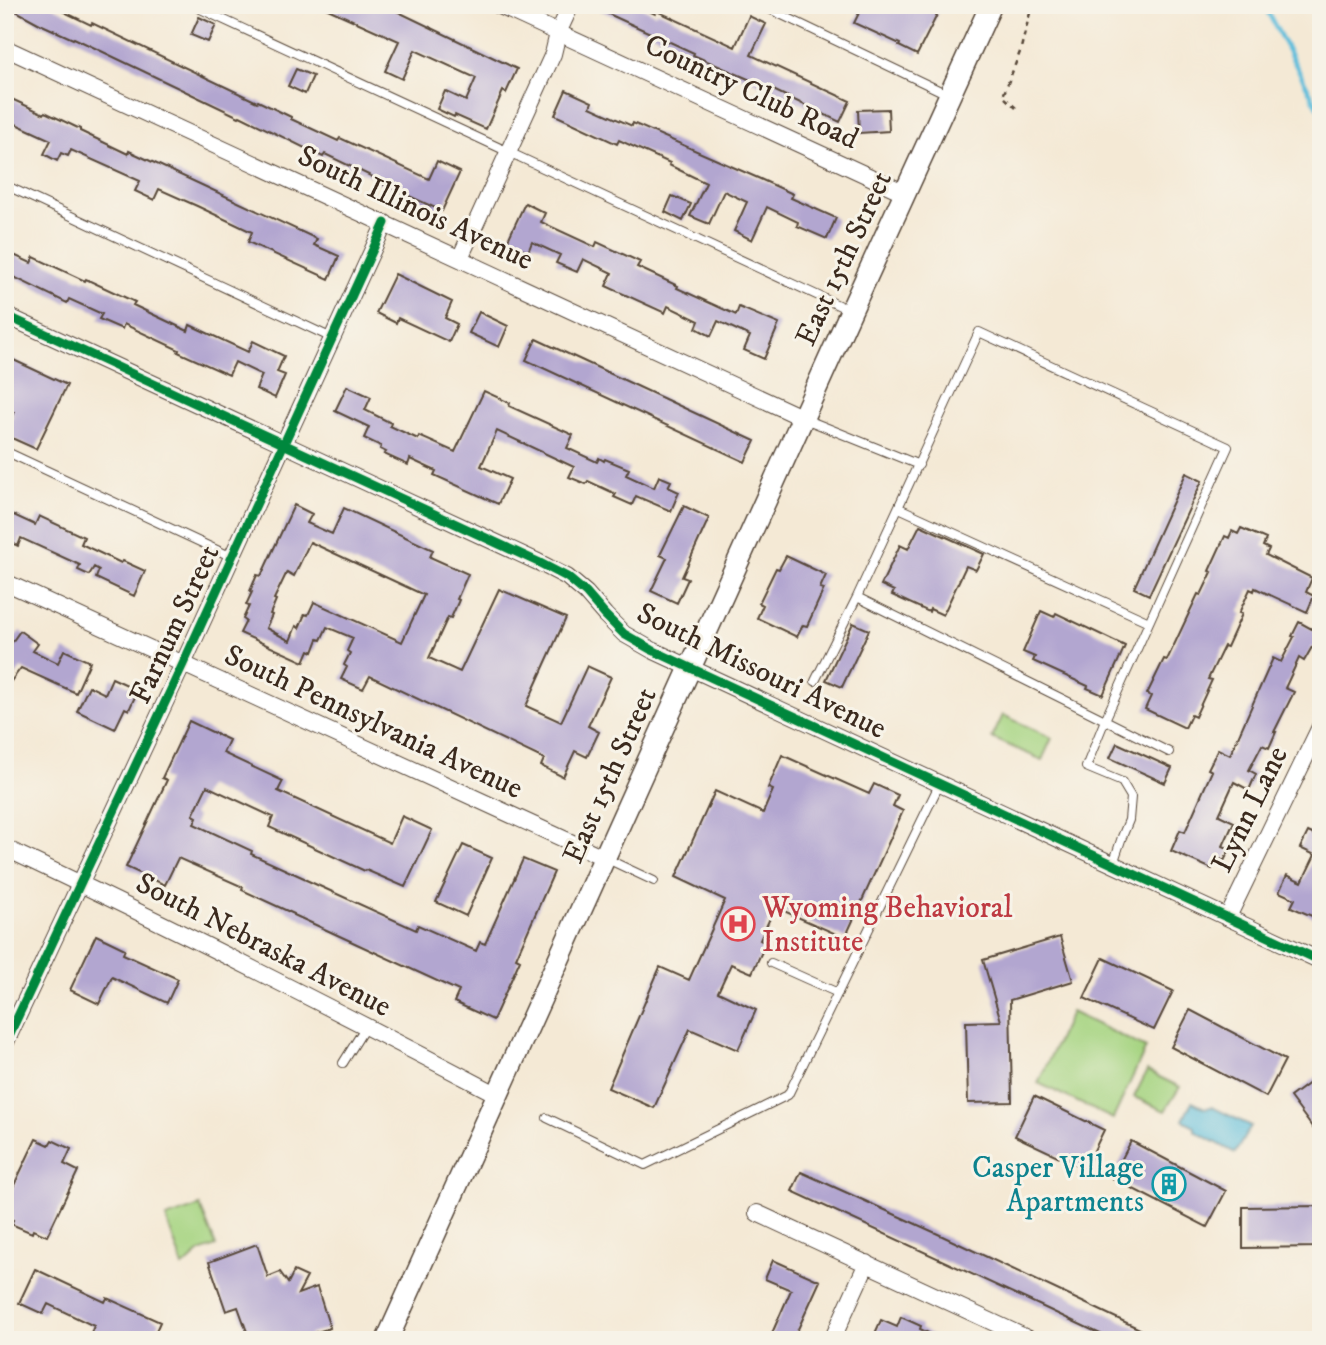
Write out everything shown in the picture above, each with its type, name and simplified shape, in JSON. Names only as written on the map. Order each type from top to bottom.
[{"type":"main road","name":"East 15th Street","points":[[387,1340],[850,311],[991,5]]},
{"type":"street","name":"Country Club Road","points":[[498,5],[905,193]]},
{"type":"street","points":[[460,258],[552,54],[571,5]]},
{"type":"street","name":"South Illinois Avenue","points":[[5,48],[803,418]]},
{"type":"street","name":"Farnum Street","points":[[5,1044],[385,223]]},
{"type":"street","name":"South Missouri Avenue","points":[[5,315],[567,577],[586,593],[624,634],[652,650],[1321,961]]},
{"type":"street","name":"South Pennsylvania Avenue","points":[[5,582],[605,858]]},
{"type":"street","name":"Lynn Lane","points":[[1228,917],[1321,725]]},
{"type":"street","name":"South Nebraska Avenue","points":[[5,848],[366,1026],[496,1094]]},
{"type":"street","points":[[757,1213],[1029,1339]]},
{"type":"street","points":[[832,1340],[867,1263]]},
{"type":"lane","points":[[192,5],[850,311]]},
{"type":"lane","points":[[761,5],[950,96]]},
{"type":"lane","points":[[5,185],[332,338]]},
{"type":"lane","points":[[815,681],[899,508],[979,332],[1228,447],[1086,767],[1122,782],[1131,797],[1129,820],[1113,864]]},
{"type":"lane","points":[[803,418],[919,465]]},
{"type":"lane","points":[[5,451],[232,557]]},
{"type":"lane","points":[[899,508],[1149,622]]},
{"type":"lane","points":[[857,597],[1169,752]]},
{"type":"lane","points":[[547,1118],[645,1165],[788,1095],[940,783]]},
{"type":"lane","points":[[605,858],[654,881]]},
{"type":"lane","points":[[771,963],[838,993]]},
{"type":"lane","points":[[343,1063],[366,1026]]},
{"type":"path","points":[[1016,108],[1003,96],[1020,52],[1032,5]]},
{"type":"green space","points":[[1003,715],[1052,738],[1042,760],[992,738]]},
{"type":"green space","points":[[1071,1012],[1146,1048],[1113,1119],[1038,1083]]},
{"type":"green space","points":[[1147,1071],[1180,1087],[1165,1111],[1134,1097]]},
{"type":"green space","points":[[200,1206],[216,1246],[200,1252],[183,1267],[166,1218]]},
{"type":"water","points":[[1192,1102],[1205,1108],[1212,1107],[1251,1126],[1235,1153],[1195,1131],[1195,1126],[1183,1120]]},
{"type":"building","points":[[5,5],[50,5],[338,141],[340,138],[429,179],[437,161],[460,172],[442,211],[325,154],[323,157],[40,24]]},
{"type":"building","points":[[319,5],[384,5],[517,69],[506,93],[503,91],[486,129],[437,109],[445,91],[466,101],[476,78],[415,50],[402,79],[385,71],[399,41]]},
{"type":"building","points":[[589,5],[637,5],[655,14],[657,11],[735,47],[749,16],[766,24],[751,55],[850,101],[840,122]]},
{"type":"building","points":[[863,5],[942,5],[917,55],[899,46],[900,44],[854,23]]},
{"type":"building","points":[[199,17],[216,25],[208,42],[191,35]]},
{"type":"building","points":[[296,69],[313,76],[305,94],[288,86]]},
{"type":"building","points":[[566,90],[592,102],[590,107],[758,178],[793,194],[791,198],[836,218],[827,239],[797,226],[798,222],[767,207],[752,240],[734,231],[747,202],[724,191],[709,224],[690,216],[706,183],[619,140],[617,144],[555,115]]},
{"type":"building","points":[[5,96],[44,114],[45,112],[128,154],[129,151],[317,239],[314,245],[339,256],[329,279],[248,242],[252,232],[197,206],[159,189],[154,200],[135,191],[140,181],[71,150],[68,156],[61,153],[57,161],[44,154],[51,140],[5,119]]},
{"type":"building","points":[[888,109],[889,131],[859,133],[858,110]]},
{"type":"building","points":[[672,196],[691,204],[683,221],[665,212]]},
{"type":"building","points":[[525,203],[545,213],[541,222],[595,247],[597,242],[640,262],[637,267],[678,286],[677,288],[736,315],[739,307],[779,324],[764,359],[744,350],[750,336],[718,321],[711,336],[696,328],[699,321],[668,306],[665,313],[606,286],[612,273],[583,259],[577,272],[556,263],[560,255],[532,242],[528,252],[507,242]]},
{"type":"building","points":[[5,251],[31,263],[34,257],[85,281],[86,279],[188,331],[190,325],[248,352],[253,341],[284,356],[277,372],[285,375],[275,398],[256,389],[262,375],[235,362],[229,375],[124,324],[122,329],[99,319],[102,314],[69,299],[67,303],[14,277],[5,297]]},
{"type":"building","points":[[395,274],[452,302],[445,318],[457,324],[449,342],[398,318],[396,323],[376,313]]},
{"type":"building","points":[[479,312],[508,326],[499,347],[469,333]]},
{"type":"building","points":[[536,339],[755,441],[745,462],[526,360]]},
{"type":"building","points":[[5,356],[67,385],[36,449],[5,435],[14,413],[5,409]]},
{"type":"building","points":[[347,386],[371,397],[365,410],[391,423],[390,426],[455,452],[484,391],[510,403],[509,406],[573,435],[567,448],[597,462],[599,458],[604,461],[605,459],[629,469],[626,475],[654,488],[659,476],[671,481],[668,487],[679,492],[671,511],[636,496],[632,505],[588,481],[586,484],[569,477],[574,467],[497,431],[481,466],[510,479],[498,504],[434,475],[436,471],[410,459],[408,465],[384,454],[386,452],[380,449],[381,446],[364,438],[369,427],[335,411]]},
{"type":"building","points":[[1186,473],[1202,481],[1149,595],[1134,588]]},
{"type":"building","points":[[294,505],[312,514],[307,523],[332,534],[344,508],[433,550],[430,557],[468,574],[451,618],[448,617],[429,658],[460,672],[499,589],[566,618],[526,706],[561,722],[587,666],[611,677],[588,726],[599,732],[587,757],[575,751],[563,777],[541,766],[544,759],[370,676],[363,689],[341,679],[347,667],[344,665],[353,638],[327,627],[313,652],[309,650],[304,662],[240,633],[246,621],[243,619],[249,606],[246,605],[252,592],[250,591],[257,575],[261,576]],"holes":[[[310,542],[424,595],[402,642],[314,602],[299,628],[296,626],[290,641],[266,628],[272,615],[270,614],[276,600],[274,599],[287,572],[294,576]]]},
{"type":"building","points":[[684,506],[709,518],[682,577],[688,579],[677,603],[651,591],[667,558],[660,555]]},
{"type":"building","points":[[5,511],[35,525],[39,516],[84,537],[81,544],[145,571],[134,596],[96,578],[99,570],[94,567],[89,575],[78,570],[80,565],[21,538],[18,546],[5,540]]},
{"type":"building","points":[[920,525],[984,554],[976,570],[966,566],[943,615],[930,609],[929,612],[892,595],[894,591],[881,585],[900,545],[908,549]]},
{"type":"building","points":[[1241,528],[1266,539],[1263,546],[1269,549],[1266,555],[1312,578],[1306,592],[1314,596],[1307,612],[1255,588],[1254,591],[1250,589],[1227,647],[1224,646],[1208,679],[1212,680],[1195,717],[1191,715],[1185,728],[1145,709],[1151,696],[1147,694],[1164,659],[1167,660],[1198,594],[1201,595],[1225,536],[1229,538],[1232,531],[1238,534]]},
{"type":"building","points":[[786,556],[826,575],[820,588],[824,589],[807,626],[803,625],[797,637],[757,618],[763,605],[759,603],[776,568],[779,569]]},
{"type":"building","points":[[1041,611],[1054,617],[1056,613],[1125,646],[1103,695],[1033,661],[1035,657],[1023,652]]},
{"type":"building","points":[[1299,622],[1321,634],[1321,653],[1312,647],[1304,661],[1299,658],[1285,688],[1294,692],[1269,748],[1262,745],[1249,770],[1256,774],[1249,790],[1234,782],[1219,815],[1234,822],[1223,846],[1230,849],[1224,861],[1218,858],[1212,869],[1171,851],[1180,830],[1185,832],[1212,771],[1208,769],[1218,749],[1230,755],[1273,658],[1281,662]]},
{"type":"building","points":[[853,623],[869,630],[842,687],[826,680]]},
{"type":"building","points":[[20,631],[38,644],[33,651],[58,663],[64,650],[90,662],[76,693],[21,668],[5,689],[5,652]]},
{"type":"building","points":[[112,678],[138,690],[129,710],[125,708],[115,729],[77,711],[89,686],[105,694]]},
{"type":"building","points":[[189,721],[229,740],[223,753],[283,781],[278,791],[390,843],[402,816],[432,830],[405,887],[269,827],[273,817],[207,786],[193,815],[197,817],[194,824],[252,851],[251,854],[416,930],[418,925],[476,951],[480,942],[485,944],[523,859],[554,872],[516,958],[520,960],[493,1020],[454,1002],[459,991],[178,858],[165,885],[126,867],[167,780],[162,778]]},
{"type":"building","points":[[1117,743],[1172,768],[1165,783],[1110,758]]},
{"type":"building","points":[[782,755],[869,794],[874,784],[898,795],[893,806],[903,811],[845,938],[775,907],[760,940],[766,943],[752,973],[731,964],[718,992],[756,1010],[738,1050],[690,1029],[654,1108],[608,1088],[660,967],[689,980],[725,900],[676,877],[715,791],[763,813],[773,790],[768,788]]},
{"type":"building","points":[[1308,832],[1321,838],[1321,920],[1291,907],[1295,899],[1279,892],[1287,875],[1302,882],[1315,855],[1300,848]]},
{"type":"building","points":[[463,845],[492,858],[466,916],[436,902]]},
{"type":"building","points":[[96,935],[125,949],[123,954],[178,979],[167,1003],[112,977],[99,1004],[70,990]]},
{"type":"building","points":[[1060,937],[1073,981],[1010,1000],[1012,1102],[968,1103],[966,1022],[1001,1021],[983,960]]},
{"type":"building","points":[[1103,958],[1173,991],[1154,1030],[1084,998]]},
{"type":"building","points":[[1190,1010],[1285,1060],[1266,1097],[1171,1047]]},
{"type":"building","points":[[1321,1074],[1321,1139],[1290,1097]]},
{"type":"building","name":"Casper Village Apartments","points":[[1034,1096],[1104,1130],[1085,1169],[1015,1136]]},
{"type":"building","points":[[36,1139],[49,1145],[52,1140],[71,1149],[64,1164],[78,1171],[47,1236],[11,1224],[13,1220],[5,1216],[5,1204]]},
{"type":"building","name":"Casper Village Apartments","points":[[1131,1141],[1226,1191],[1207,1227],[1112,1178]]},
{"type":"building","points":[[801,1172],[1163,1340],[1113,1340],[792,1191]]},
{"type":"building","points":[[1321,1206],[1321,1247],[1243,1248],[1243,1207]]},
{"type":"building","points":[[257,1244],[268,1277],[280,1272],[288,1283],[294,1271],[307,1277],[298,1294],[317,1287],[330,1328],[308,1335],[310,1340],[250,1340],[238,1307],[226,1311],[209,1262]]},
{"type":"building","points":[[773,1260],[820,1281],[793,1340],[769,1340],[791,1290],[765,1279]]},
{"type":"building","points":[[35,1269],[105,1302],[107,1298],[160,1322],[152,1340],[88,1340],[94,1326],[48,1304],[43,1314],[19,1303]]},
{"type":"building","points":[[901,1317],[943,1340],[872,1340],[881,1320],[897,1327]]},
{"type":"waterway","points":[[1264,5],[1321,113]]},
{"type":"cycle path","points":[[5,1044],[385,223]]},
{"type":"cycle path","points":[[5,315],[567,577],[586,593],[624,634],[652,650],[1321,961]]},
{"type":"place","name":"Wyoming Behavioral Institute","points":[[738,924]]},
{"type":"place","name":"Casper Village Apartments","points":[[1169,1184]]}]
